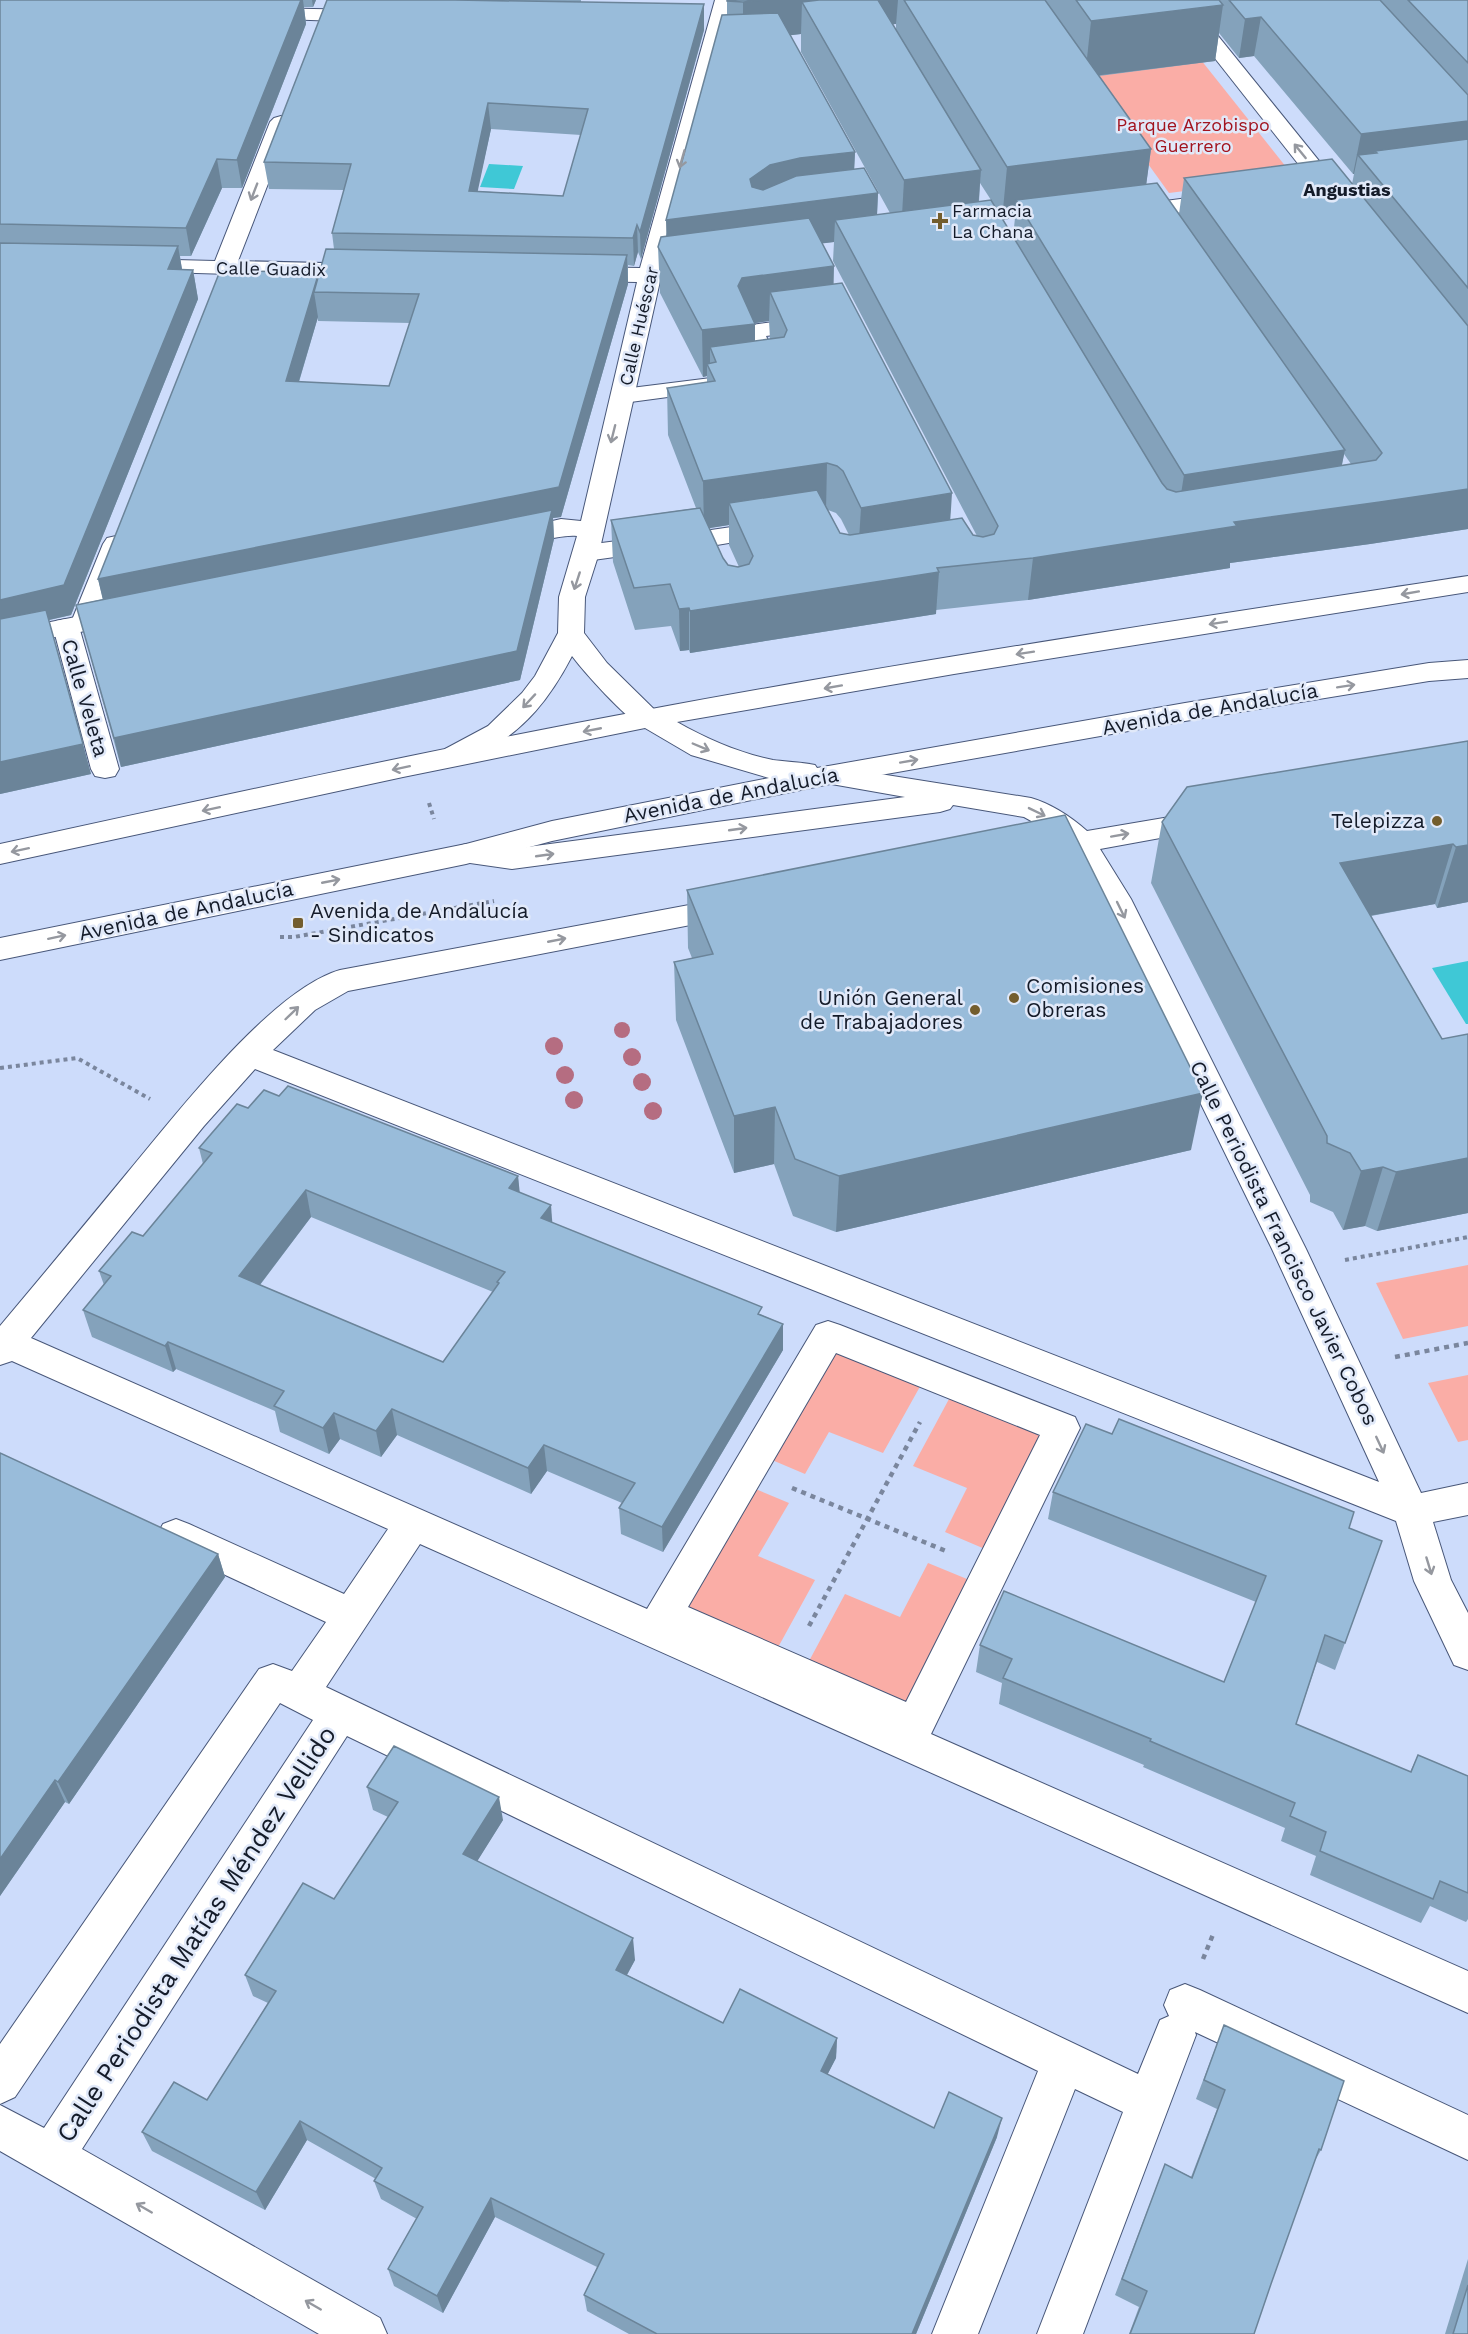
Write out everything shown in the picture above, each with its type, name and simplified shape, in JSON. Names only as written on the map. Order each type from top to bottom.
[{"type":"street","name":"Calle Huéscar","points":[[455,756],[498,732],[532,699],[547,678],[571,633],[572,597],[588,541],[650,275],[723,49],[710,21],[725,0]]},
{"type":"street","points":[[1176,1],[1338,185],[1352,216]]},
{"type":"street","points":[[314,37],[325,8]]},
{"type":"street","points":[[243,14],[325,8],[385,16]]},
{"type":"street","points":[[221,277],[288,102]]},
{"type":"street","points":[[1304,189],[1338,185]]},
{"type":"street","points":[[1106,215],[1245,197]]},
{"type":"street","name":"Calle Guadix","points":[[119,266],[221,277],[384,271]]},
{"type":"street","points":[[559,274],[650,275],[721,266]]},
{"type":"street","points":[[622,396],[772,377],[752,331],[839,320]]},
{"type":"street","points":[[480,544],[561,527],[588,541],[699,545],[792,526]]},
{"type":"street","name":"Calle Veleta","points":[[105,769],[75,625],[123,527]]},
{"type":"street","points":[[0,854],[455,756],[650,719],[1007,656],[1468,584]]},
{"type":"street","points":[[0,640],[154,609]]},
{"type":"street","points":[[571,633],[598,673],[650,719],[701,748],[772,769],[830,775],[985,799]]},
{"type":"street","name":"Avenida de Andalucía","points":[[0,948],[466,854],[552,831],[830,775],[1196,710],[1429,672],[1468,669]]},
{"type":"street","points":[[466,854],[512,859],[942,802],[985,799]]},
{"type":"street","name":"Calle Periodista Francisco Javier Cobos","points":[[985,799],[1031,808],[1063,826],[1081,842],[1116,899],[1289,1249],[1411,1511],[1433,1581],[1468,1653]]},
{"type":"street","points":[[1004,856],[1233,816]]},
{"type":"street","points":[[763,901],[340,981],[304,1002],[250,1054],[193,1117],[4,1347],[412,1524],[1468,1992]]},
{"type":"street","points":[[250,1054],[1411,1511],[1468,1499]]},
{"type":"street","points":[[828,1335],[1062,1428],[915,1725],[664,1614],[749,1470],[828,1335]]},
{"type":"street","points":[[149,1522],[352,1616]]},
{"type":"street","name":"Calle Periodista Matías Méndez Vellido","points":[[0,2082],[287,1687],[352,1616],[412,1524]]},
{"type":"street","points":[[287,1687],[1149,2102]]},
{"type":"street","name":"Calle Periodista Matías Méndez Vellido","points":[[52,2155],[340,1713]]},
{"type":"street","points":[[1060,2334],[1180,2020],[1468,2138]]},
{"type":"street","points":[[954,2334],[1064,2061]]},
{"type":"street","points":[[0,2127],[364,2334]]},
{"type":"path","points":[[0,1068],[77,1058],[155,1102]]},
{"type":"path","points":[[1344,1260],[1468,1237]]},
{"type":"path","points":[[1395,1357],[1468,1343]]},
{"type":"path","points":[[786,1669],[943,1380]]},
{"type":"path","points":[[749,1470],[992,1570]]},
{"type":"green space","name":"Parque Arzobispo Guerrero","points":[[1201,60],[1294,177],[1169,193],[1084,75]]},
{"type":"green space","points":[[1468,1265],[1468,1326],[1403,1339],[1376,1283]]},
{"type":"green space","points":[[828,1335],[927,1374],[883,1453],[829,1432],[805,1474],[758,1454]]},
{"type":"green space","points":[[1468,1375],[1468,1440],[1458,1442],[1428,1383]]},
{"type":"green space","points":[[956,1386],[1062,1428],[999,1555],[945,1532],[967,1488],[913,1466]]},
{"type":"green space","points":[[741,1483],[789,1503],[758,1556],[815,1580],[770,1662],[664,1614]]},
{"type":"green space","points":[[928,1563],[984,1586],[915,1725],[801,1676],[845,1594],[900,1617]]},
{"type":"shaded area","points":[[489,164],[523,166],[514,189],[480,187]]},
{"type":"shaded area","points":[[1468,961],[1468,1024],[1466,1024],[1432,968]]},
{"type":"building","points":[[0,0],[301,0],[237,160],[217,159],[186,228],[0,224]]},
{"type":"building","points":[[327,0],[704,4],[640,232],[637,225],[633,238],[332,233],[351,164],[264,162]],"holes":[[[488,103],[588,109],[563,196],[469,191]]]},
{"type":"building","points":[[727,0],[763,0],[743,2]]},
{"type":"building","points":[[878,0],[981,170],[904,180],[802,2]]},
{"type":"building","points":[[904,0],[1045,0],[1151,149],[1007,167]]},
{"type":"building","points":[[1076,0],[1219,0],[1223,5],[1091,21]]},
{"type":"building","points":[[1229,0],[1380,0],[1468,95],[1468,121],[1361,134],[1261,17],[1245,19]]},
{"type":"building","points":[[1408,0],[1468,0],[1468,63]]},
{"type":"building","points":[[778,13],[855,152],[800,158],[770,165],[750,179],[752,187],[763,190],[796,176],[864,168],[878,193],[666,220],[722,15]]},
{"type":"building","points":[[1468,139],[1468,288],[1358,155]]},
{"type":"building","points":[[1332,159],[1468,326],[1468,489],[1234,522],[1237,526],[1033,558],[937,568],[939,572],[690,611],[689,608],[679,609],[670,584],[634,588],[611,520],[700,508],[723,558],[728,565],[738,567],[749,564],[753,556],[729,503],[817,490],[840,533],[850,535],[962,518],[973,535],[983,537],[994,534],[998,526],[835,220],[991,200],[1167,489],[1176,492],[1376,460],[1382,453],[1184,178]]},
{"type":"building","points":[[1157,183],[1345,450],[1184,475],[1016,200]]},
{"type":"building","points":[[809,218],[834,266],[742,278],[738,286],[755,324],[702,330],[658,247],[661,237]]},
{"type":"building","points":[[0,243],[178,246],[168,269],[193,270],[64,585],[0,600]]},
{"type":"building","points":[[326,249],[627,255],[559,487],[98,579],[220,271],[319,272],[286,381],[389,386],[419,294],[314,292]]},
{"type":"building","points":[[842,283],[952,493],[861,508],[843,471],[827,463],[703,481],[667,388],[715,381],[707,364],[716,362],[710,347],[784,337],[787,330],[770,292]]},
{"type":"building","points":[[552,510],[517,651],[114,738],[76,605]]},
{"type":"building","points":[[46,610],[83,744],[0,762],[0,619]]},
{"type":"building","points":[[1468,741],[1468,845],[1456,847],[1453,844],[1340,863],[1442,1039],[1468,1034],[1468,1158],[1396,1172],[1383,1167],[1361,1171],[1350,1153],[1327,1143],[1327,1136],[1162,822],[1187,787]]},
{"type":"building","points":[[1065,815],[1203,1093],[839,1176],[795,1159],[775,1107],[734,1116],[674,962],[713,954],[687,890]]},
{"type":"building","points":[[288,1086],[518,1176],[509,1188],[551,1205],[541,1218],[762,1307],[758,1314],[783,1324],[662,1527],[619,1508],[635,1483],[544,1445],[528,1468],[392,1409],[376,1431],[334,1413],[323,1428],[274,1406],[284,1391],[168,1342],[165,1346],[83,1310],[111,1276],[99,1271],[132,1232],[143,1236],[212,1153],[199,1148],[237,1104],[248,1108],[264,1090],[279,1096]],"holes":[[[306,1190],[505,1272],[443,1362],[239,1276]]]},
{"type":"building","points":[[1119,1419],[1354,1512],[1349,1528],[1382,1541],[1345,1643],[1325,1635],[1296,1724],[1411,1772],[1418,1755],[1468,1776],[1468,1893],[1440,1881],[1433,1899],[1320,1851],[1326,1832],[1290,1816],[1295,1803],[1150,1741],[1151,1739],[1003,1678],[1012,1659],[980,1645],[1004,1591],[1224,1682],[1266,1576],[1053,1492],[1086,1424],[1112,1434]]},
{"type":"building","points":[[0,1453],[218,1554],[58,1782],[55,1780],[0,1859]]},
{"type":"building","points":[[394,1746],[499,1797],[463,1854],[633,1938],[616,1970],[723,2023],[740,1989],[837,2038],[821,2071],[934,2128],[949,2092],[1002,2118],[912,2334],[657,2334],[584,2295],[604,2254],[491,2198],[437,2296],[388,2269],[423,2207],[374,2181],[382,2168],[300,2121],[256,2192],[142,2132],[174,2082],[207,2100],[276,1991],[245,1975],[303,1883],[334,1899],[398,1802],[367,1787]]},
{"type":"building","points":[[1224,2025],[1344,2081],[1254,2334],[1130,2334],[1147,2291],[1122,2279],[1165,2164],[1192,2178],[1225,2090],[1204,2080]]},
{"type":"building","points":[[1468,2285],[1468,2334],[1453,2334]]},
{"type":"place","name":"Farmacia La Chana","points":[[940,221]]},
{"type":"place","name":"Telepizza","points":[[1437,821]]},
{"type":"place","name":"Avenida de Andalucía - Sindicatos","points":[[298,923]]},
{"type":"place","name":"Comisiones Obreras","points":[[1014,998]]},
{"type":"place","name":"Unión General de Trabajadores","points":[[975,1010]]},
{"type":"district","name":"Angustias","points":[[1347,190]]}]
